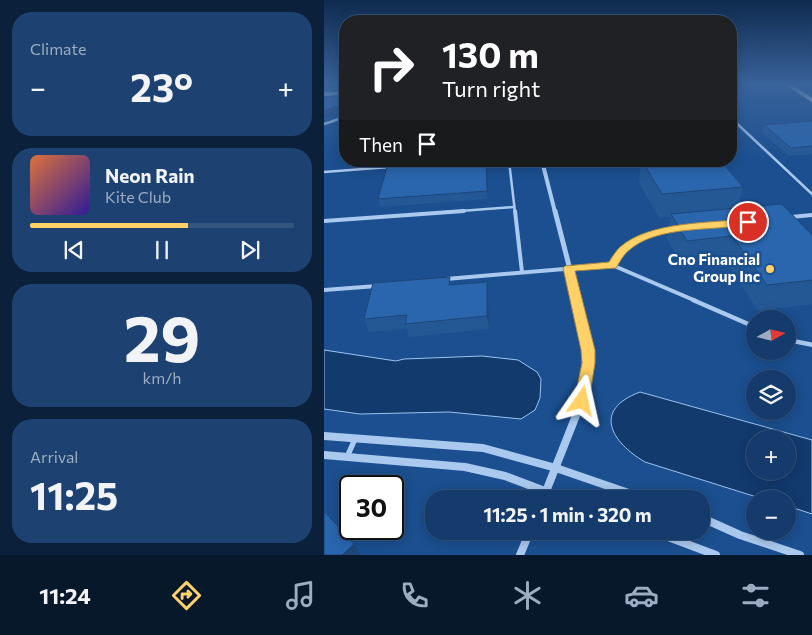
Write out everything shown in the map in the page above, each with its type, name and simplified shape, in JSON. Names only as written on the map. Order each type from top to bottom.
[{"type":"street","points":[[543,167],[582,317],[588,363],[582,401],[546,490]]},
{"type":"street","points":[[324,436],[483,448],[556,468],[620,490]]},
{"type":"street","points":[[324,455],[465,467],[505,476],[534,490]]},
{"type":"street","points":[[710,522],[740,535],[800,555]]},
{"type":"street","points":[[520,555],[526,540]]},
{"type":"street","points":[[676,540],[716,555]]},
{"type":"lane","points":[[324,124],[339,119]]},
{"type":"lane","points":[[737,124],[812,195]]},
{"type":"lane","points":[[325,171],[396,167]]},
{"type":"lane","points":[[510,167],[522,272]]},
{"type":"lane","points":[[324,220],[514,207]]},
{"type":"lane","points":[[788,218],[812,215]]},
{"type":"lane","points":[[612,266],[623,250],[636,240],[656,232],[678,228]]},
{"type":"lane","points":[[442,280],[568,268],[612,266],[746,323]]},
{"type":"lane","points":[[324,290],[379,285]]},
{"type":"lane","points":[[796,342],[812,345]]},
{"type":"lane","points":[[347,457],[355,439]]},
{"type":"water","points":[[324,350],[396,361],[404,359],[482,356],[518,360],[537,372],[541,379],[540,398],[535,410],[521,419],[449,412],[360,414],[324,409]]},
{"type":"water","points":[[640,392],[776,430],[746,430],[746,480],[796,480],[796,436],[812,440],[812,514],[796,509],[796,490],[746,490],[746,494],[645,462],[633,454],[616,436],[612,426],[612,417],[616,408],[625,399]]},
{"type":"building","points":[[813,121],[813,146],[791,148],[764,125]]},
{"type":"building","points":[[387,167],[486,167],[487,191],[378,199]]},
{"type":"building","points":[[646,167],[726,167],[743,187],[662,194]]},
{"type":"building","points":[[782,204],[813,236],[813,280],[767,285],[732,236],[687,241],[671,214]]},
{"type":"building","points":[[450,277],[449,285],[487,282],[487,316],[405,324],[407,315],[364,319],[373,283]]},
{"type":"building","points":[[324,511],[339,528],[339,540],[350,540],[354,544],[342,555],[324,555]]},
{"type":"place","name":"Cno Financial Group Inc","points":[[770,269]]},
{"type":"route","points":[[582,401],[586,382],[588,350],[582,317],[568,268],[612,266],[623,250],[636,240],[656,232],[668,229],[748,222]]}]
